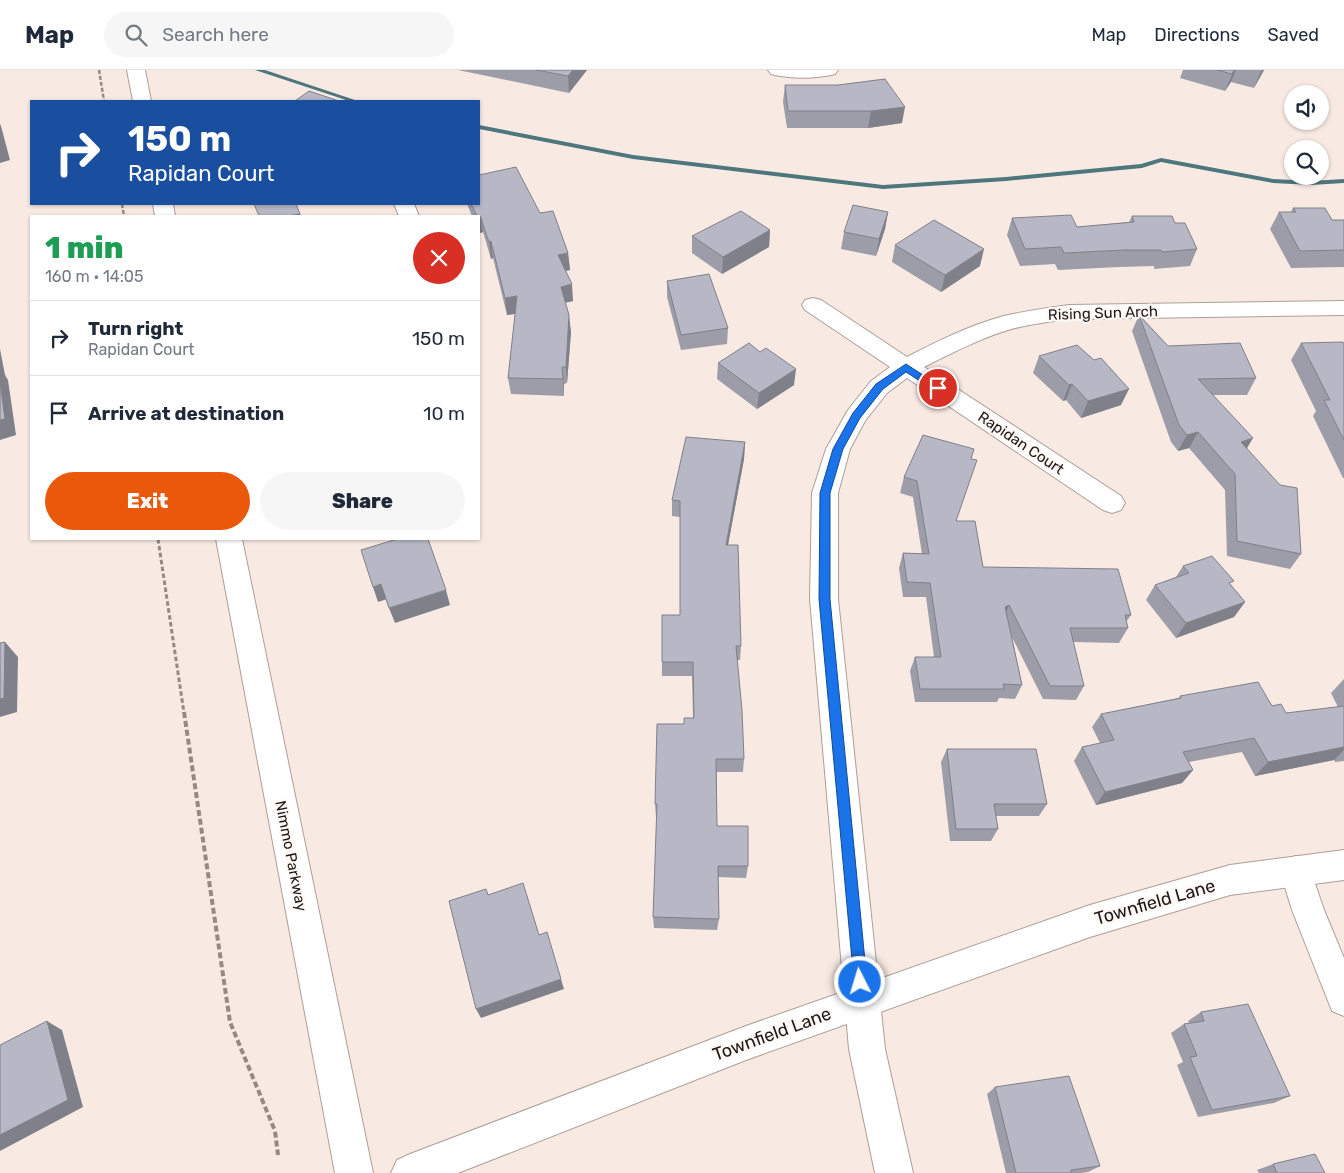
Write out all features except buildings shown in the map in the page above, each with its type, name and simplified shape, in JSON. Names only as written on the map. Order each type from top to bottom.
[{"type":"street","points":[[136,70],[142,100]]},
{"type":"street","points":[[777,70],[809,72],[829,70]]},
{"type":"street","name":"Rapidan Court","points":[[813,305],[1112,503]]},
{"type":"street","name":"Rising Sun Arch","points":[[894,1173],[867,1049],[824,599],[825,493],[838,449],[856,416],[880,387],[906,367],[958,340],[1005,323],[1033,316],[1069,312],[1344,308]]},
{"type":"street","name":"Nimmo Parkway","points":[[228,540],[354,1173]]},
{"type":"street","name":"Townfield Lane","points":[[410,1173],[746,1043],[1090,921],[1230,880],[1344,864]]},
{"type":"street","points":[[1296,871],[1308,910],[1344,999]]},
{"type":"path","points":[[99,70],[104,100]]},
{"type":"path","points":[[158,540],[230,1022],[274,1131],[278,1155]]},
{"type":"waterway","points":[[258,70],[352,100]]},
{"type":"waterway","points":[[480,127],[633,157],[883,187],[1006,179],[1142,166],[1161,160],[1273,181],[1311,183],[1344,181]]},
{"type":"route","points":[[860,982],[824,599],[825,493],[838,449],[856,416],[880,387],[906,367],[938,388]]}]
